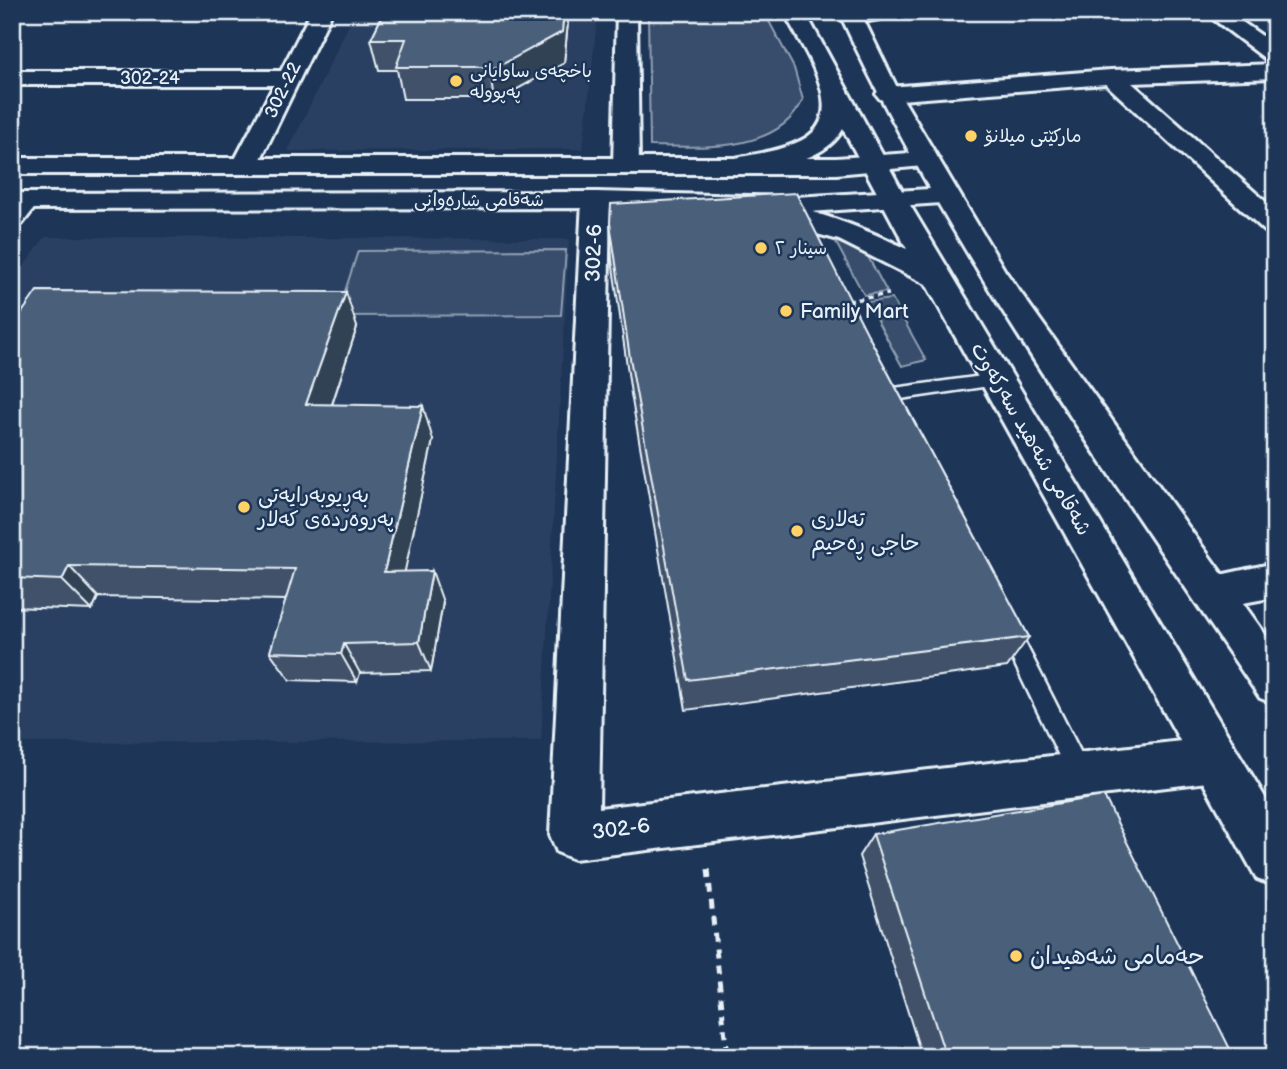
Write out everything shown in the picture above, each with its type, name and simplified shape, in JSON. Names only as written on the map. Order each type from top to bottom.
[{"type":"main road","name":"302-22","points":[[244,167],[322,12]]},
{"type":"main road","points":[[626,166],[628,12]]},
{"type":"main road","name":"شەقامی شەهید سەرکەوت","points":[[794,12],[836,87],[893,200],[1275,861]]},
{"type":"main road","points":[[883,12],[850,14],[888,94],[946,196],[992,273],[1275,684]]},
{"type":"main road","points":[[1214,12],[1275,55]]},
{"type":"main road","points":[[888,94],[1111,77],[1275,71]]},
{"type":"main road","points":[[1111,77],[1275,225]]},
{"type":"main road","name":"302-24","points":[[12,78],[288,78]]},
{"type":"main road","points":[[739,165],[789,155],[821,139],[832,129],[836,118],[836,87]]},
{"type":"main road","name":"شەقامی شارەوانی","points":[[12,166],[626,166],[874,164],[926,160]]},
{"type":"main road","name":"شەقامی شارەوانی","points":[[17,207],[596,200],[795,205],[946,196]]},
{"type":"main road","name":"302-6","points":[[596,200],[574,835],[1216,759]]},
{"type":"main road","points":[[720,203],[829,224],[871,240],[939,280]]},
{"type":"main road","points":[[1211,592],[1275,580]]},
{"type":"lane","points":[[788,214],[822,246],[848,300]]},
{"type":"lane","points":[[894,394],[997,380]]},
{"type":"lane","points":[[1002,615],[1080,775]]},
{"type":"path","points":[[848,300],[897,293]]},
{"type":"path","points":[[703,819],[727,1057]]},
{"type":"shaded area","name":"باخچەی ساوایانی پەپوولە","points":[[355,12],[598,12],[583,149],[288,151]]},
{"type":"shaded area","points":[[648,12],[764,12],[794,68],[803,100],[791,118],[757,139],[714,146],[650,146]]},
{"type":"shaded area","name":"بەڕیوبەرایەتی پەروەردەی کەلار","points":[[45,237],[569,239],[541,741],[12,743],[12,283]]},
{"type":"shaded area","points":[[835,241],[866,253],[887,292],[864,295]]},
{"type":"shaded area","points":[[566,250],[561,315],[337,316],[358,251]]},
{"type":"shaded area","points":[[892,299],[926,360],[902,366],[867,302]]},
{"type":"building","points":[[384,12],[564,12],[562,32],[490,71],[482,67],[396,67],[406,39],[371,39]]},
{"type":"building","name":"تەلاری حاجی ڕەحیم","points":[[796,193],[868,335],[1029,637],[688,680],[630,358],[610,223],[611,204]]},
{"type":"building","name":"بەڕیوبەرایەتی پەروەردەی کەلار","points":[[37,291],[346,292],[306,404],[423,406],[384,572],[432,571],[419,642],[344,644],[341,654],[270,652],[295,569],[69,566],[62,580],[12,578],[12,327]]},
{"type":"building","name":"حەمامی شەهیدان","points":[[1104,796],[1234,1057],[946,1057],[873,834]]},
{"type":"place","name":"باخچەی ساوایانی پەپوولە","points":[[456,81]]},
{"type":"place","name":"مارکێتی میلانۆ","points":[[971,136]]},
{"type":"place","name":"سینار ٢","points":[[761,248]]},
{"type":"place","name":"Family Mart","points":[[786,311]]},
{"type":"place","name":"بەڕیوبەرایەتی پەروەردەی کەلار","points":[[244,507]]},
{"type":"place","name":"تەلاری حاجی ڕەحیم","points":[[797,531]]},
{"type":"place","name":"حەمامی شەهیدان","points":[[1016,956]]}]
